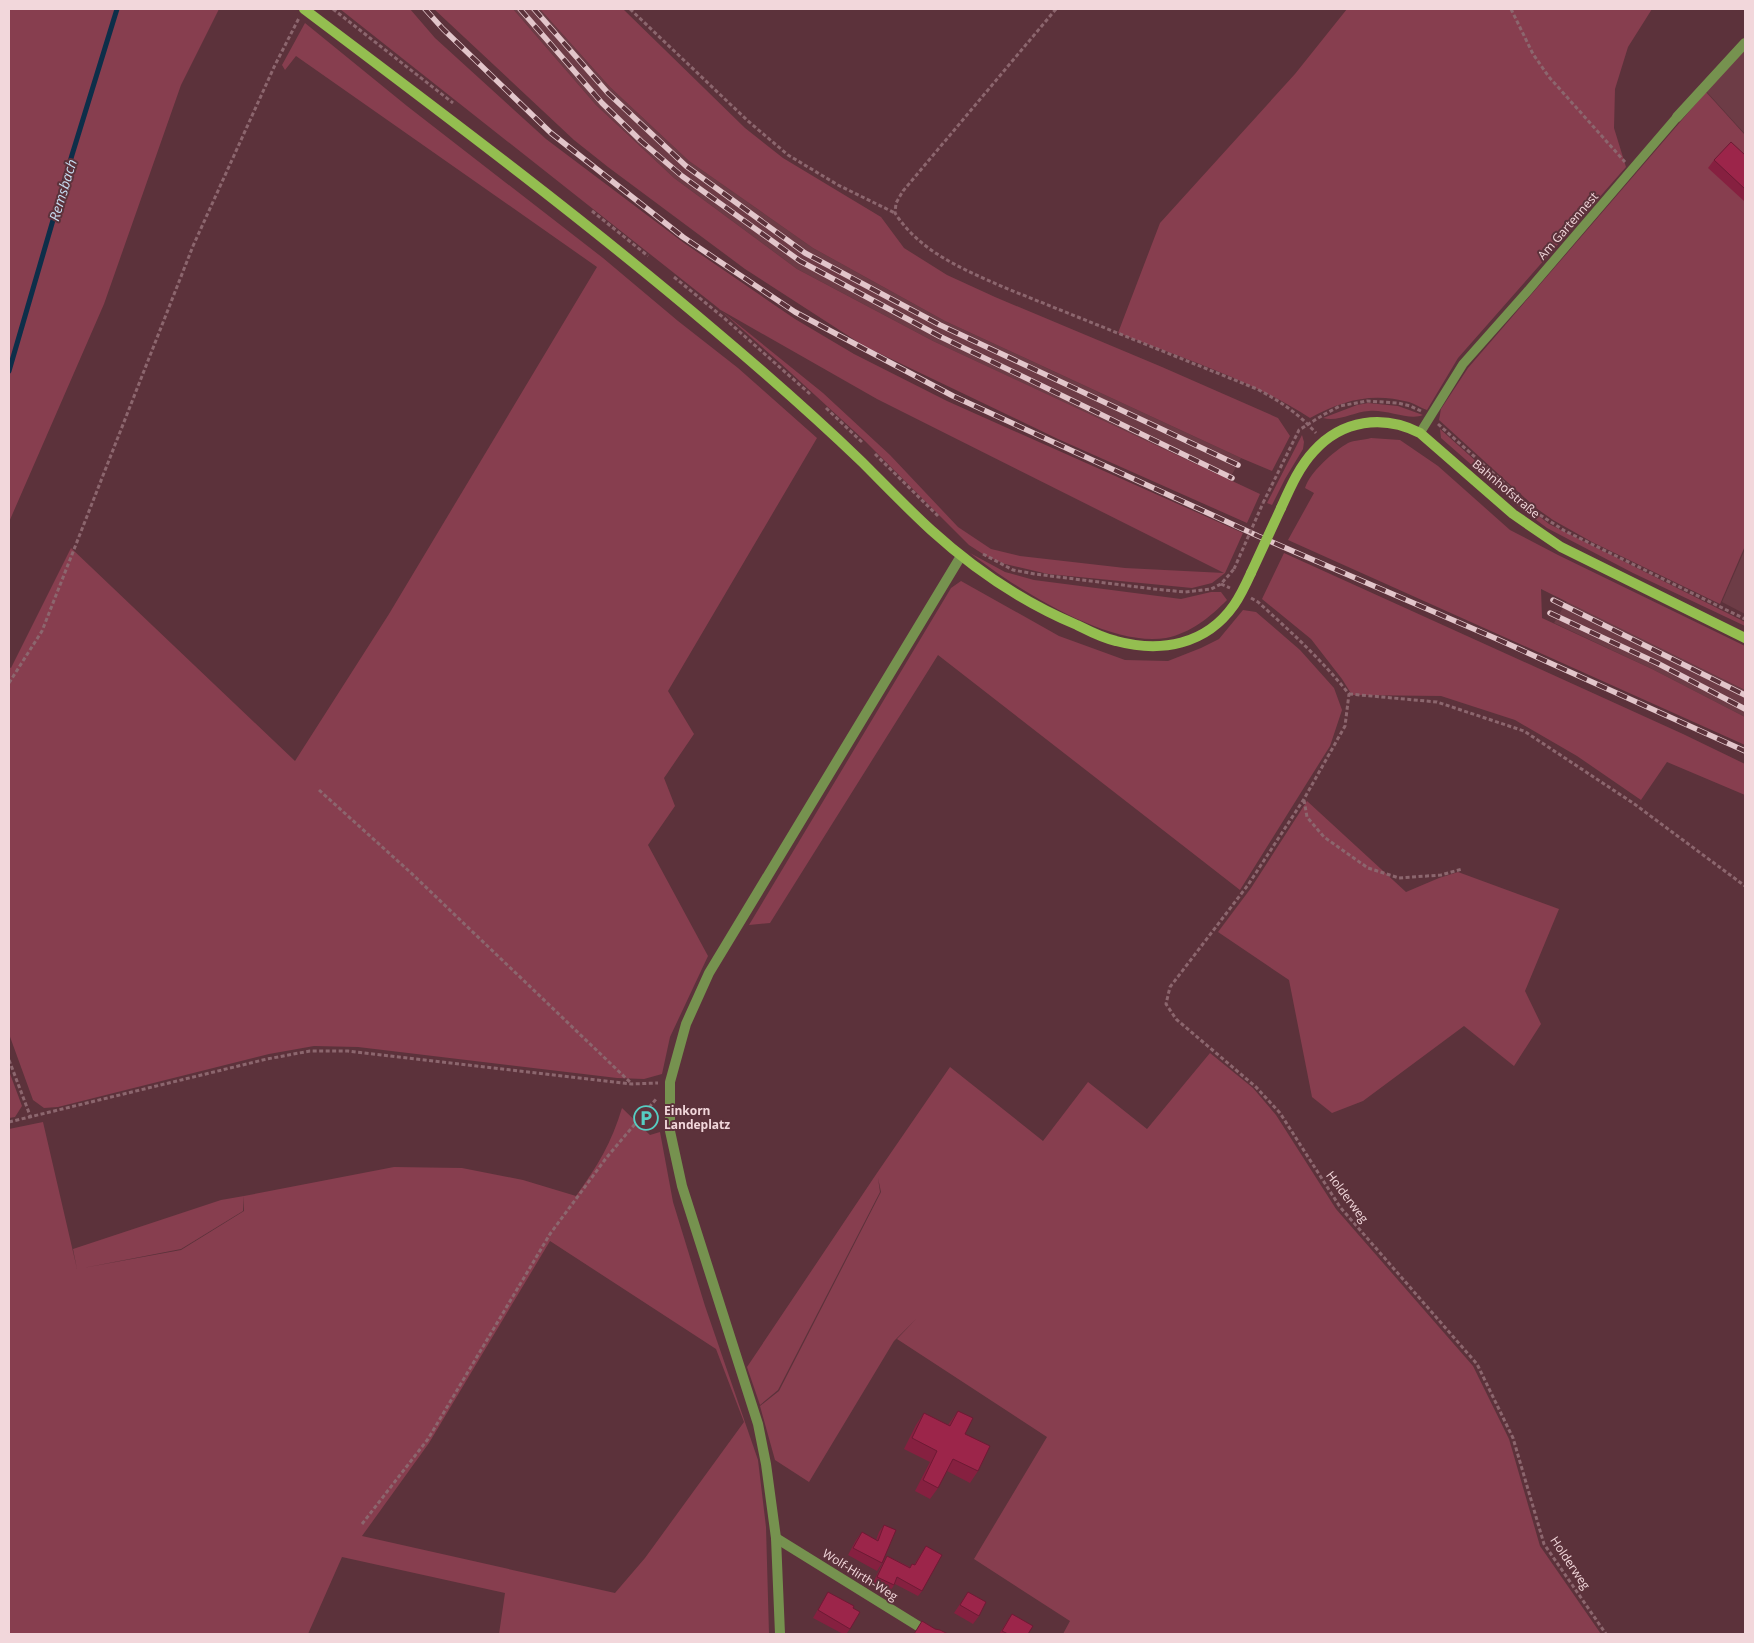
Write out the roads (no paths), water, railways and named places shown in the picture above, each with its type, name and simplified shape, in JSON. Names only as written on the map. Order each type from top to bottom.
[{"type":"main road","name":"Bahnhofstraße","points":[[302,13],[526,178],[698,317],[826,429],[919,519],[961,556],[1001,585],[1042,610],[1112,640],[1138,646],[1176,645],[1202,636],[1226,616],[1242,592],[1299,471],[1313,451],[1333,434],[1348,427],[1383,422],[1404,426],[1420,433],[1513,514],[1561,547],[1745,638]]},
{"type":"street","name":"Am Gartennest","points":[[1677,117],[1745,43]]},
{"type":"street","points":[[780,1634],[776,1538],[766,1464],[758,1424],[682,1186],[670,1131],[670,1082],[686,1024],[709,974],[961,556]]},
{"type":"street","name":"Wolf-Hirth-Weg","points":[[776,1538],[931,1634]]},
{"type":"lane","name":"Am Gartennest","points":[[1420,433],[1463,364],[1677,117]]},
{"type":"waterway","name":"Remsbach","points":[[9,371],[117,9]]},
{"type":"railway","points":[[425,9],[443,29],[551,133],[683,237],[795,312],[953,396],[1258,536],[1497,639],[1745,751]]},
{"type":"railway","points":[[520,9],[602,103],[641,141],[682,176],[800,261],[939,336],[1232,478]]},
{"type":"railway","points":[[534,9],[608,93],[686,166],[805,253],[940,325],[1238,465]]},
{"type":"railway","points":[[1553,600],[1745,695]]},
{"type":"railway","points":[[1550,613],[1657,663],[1745,709]]},
{"type":"place","name":"Einkorn Landeplatz","points":[[646,1118]]}]
